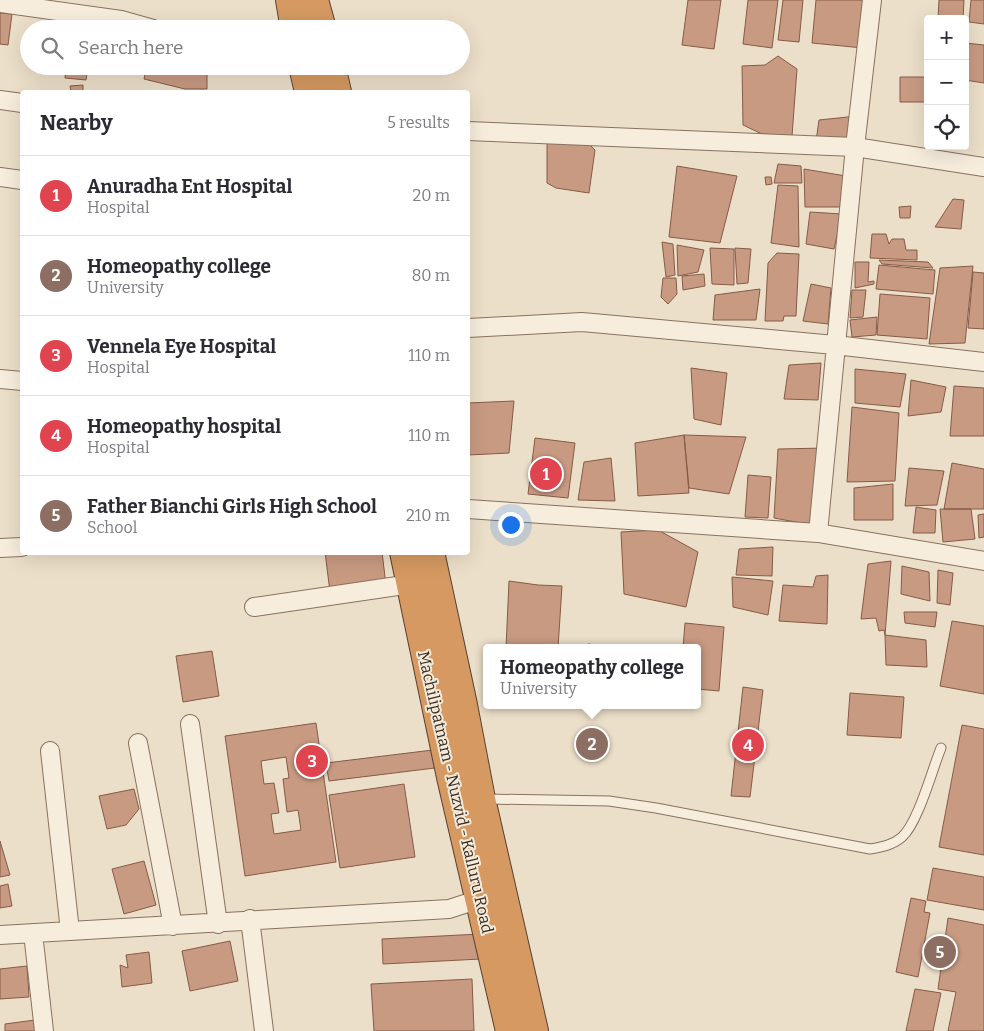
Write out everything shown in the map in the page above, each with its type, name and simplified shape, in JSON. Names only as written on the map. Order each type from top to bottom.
[{"type":"highway","points":[[290,0],[293,20]]},
{"type":"highway","points":[[314,0],[320,20]]},
{"type":"highway","points":[[305,75],[309,90]]},
{"type":"highway","points":[[333,75],[337,90]]},
{"type":"highway","name":"Machilipatnam - Nuzvid - Kalluru Road","points":[[405,555],[451,777],[534,1031]]},
{"type":"highway","name":"Machilipatnam - Nuzvid - Kalluru Road","points":[[431,555],[464,705],[481,799],[510,1031]]},
{"type":"street","points":[[818,533],[855,147],[872,0]]},
{"type":"street","points":[[0,3],[121,20]]},
{"type":"street","points":[[0,100],[20,103]]},
{"type":"street","points":[[470,131],[855,147],[984,167]]},
{"type":"street","points":[[0,177],[20,180]]},
{"type":"street","points":[[470,328],[582,322],[835,345],[984,362]]},
{"type":"street","points":[[0,379],[20,381]]},
{"type":"street","points":[[470,509],[818,533],[984,560]]},
{"type":"street","points":[[0,548],[20,547]]},
{"type":"street","points":[[254,607],[410,584]]},
{"type":"street","points":[[190,724],[218,924]]},
{"type":"street","points":[[138,743],[174,926]]},
{"type":"street","points":[[50,752],[70,931]]},
{"type":"street","points":[[0,935],[218,924],[250,920],[449,909],[492,899]]},
{"type":"street","points":[[250,920],[264,1031]]},
{"type":"street","points":[[33,933],[44,1031]]},
{"type":"lane","points":[[481,799],[609,802],[656,808],[870,849],[888,846],[901,838],[911,827],[941,748]]},
{"type":"building","points":[[688,0],[721,0],[714,49],[682,45]]},
{"type":"building","points":[[748,0],[778,0],[772,48],[743,44]]},
{"type":"building","points":[[783,0],[803,0],[799,42],[778,40]]},
{"type":"building","points":[[816,0],[868,0],[863,48],[812,43]]},
{"type":"building","points":[[939,0],[964,0],[963,15],[938,15]]},
{"type":"building","points":[[971,0],[984,0],[984,24],[969,22]]},
{"type":"building","points":[[0,13],[12,14],[8,45],[0,44]]},
{"type":"building","points":[[969,43],[984,45],[984,83],[969,81]]},
{"type":"building","points":[[778,56],[797,69],[792,136],[762,134],[743,125],[742,66],[765,65]]},
{"type":"building","points":[[65,75],[87,75],[86,80],[65,78]]},
{"type":"building","points":[[145,75],[207,75],[207,89],[185,89],[144,79]]},
{"type":"building","points":[[900,77],[924,77],[924,102],[900,102]]},
{"type":"building","points":[[83,85],[83,90],[71,90],[70,86]]},
{"type":"building","points":[[857,116],[853,147],[816,141],[819,120]]},
{"type":"building","points":[[547,138],[584,139],[595,150],[589,193],[556,188],[547,183]]},
{"type":"building","points":[[778,164],[801,166],[802,183],[774,183]]},
{"type":"building","points":[[677,166],[737,176],[720,243],[669,237]]},
{"type":"building","points":[[804,169],[852,177],[845,207],[805,207]]},
{"type":"building","points":[[765,177],[771,177],[772,184],[766,185]]},
{"type":"building","points":[[778,185],[798,186],[799,247],[771,243]]},
{"type":"building","points":[[953,199],[964,200],[961,229],[935,227]]},
{"type":"building","points":[[911,206],[910,218],[900,218],[899,207]]},
{"type":"building","points":[[810,212],[842,214],[834,249],[806,244]]},
{"type":"building","points":[[872,234],[886,234],[889,244],[892,239],[904,239],[906,250],[917,250],[917,260],[870,258]]},
{"type":"building","points":[[662,242],[673,244],[675,275],[666,277]]},
{"type":"building","points":[[677,245],[704,250],[698,272],[678,276]]},
{"type":"building","points":[[710,248],[734,249],[734,285],[712,284]]},
{"type":"building","points":[[735,248],[751,249],[748,283],[737,284]]},
{"type":"building","points":[[777,253],[799,254],[796,316],[784,316],[783,321],[765,321],[768,263]]},
{"type":"building","points":[[879,260],[928,262],[933,268],[882,264]]},
{"type":"building","points":[[855,262],[869,262],[868,282],[874,281],[874,284],[855,288]]},
{"type":"building","points":[[879,265],[935,270],[933,294],[876,289]]},
{"type":"building","points":[[973,266],[965,343],[929,344],[940,268]]},
{"type":"building","points":[[973,272],[984,273],[984,329],[968,328]]},
{"type":"building","points":[[704,274],[705,286],[683,290],[682,276]]},
{"type":"building","points":[[663,278],[676,278],[677,294],[668,304],[661,297]]},
{"type":"building","points":[[811,284],[831,288],[828,324],[803,321]]},
{"type":"building","points":[[760,289],[756,320],[713,320],[715,295]]},
{"type":"building","points":[[852,290],[866,290],[863,317],[850,318]]},
{"type":"building","points":[[880,294],[930,298],[927,339],[877,335]]},
{"type":"building","points":[[877,317],[876,335],[852,337],[850,320]]},
{"type":"building","points":[[821,363],[818,400],[784,399],[789,365]]},
{"type":"building","points":[[691,368],[727,373],[721,425],[694,419]]},
{"type":"building","points":[[855,369],[906,374],[900,407],[855,403]]},
{"type":"building","points":[[911,380],[946,387],[941,412],[908,416]]},
{"type":"building","points":[[954,386],[984,388],[984,436],[950,436]]},
{"type":"building","points":[[514,401],[509,453],[470,455],[470,403]]},
{"type":"building","points":[[852,407],[899,413],[895,481],[847,482]]},
{"type":"building","points":[[684,435],[689,493],[638,496],[635,443]]},
{"type":"building","points":[[684,435],[746,437],[729,494],[689,488]]},
{"type":"building","points":[[535,438],[575,443],[568,498],[528,494]]},
{"type":"building","points":[[826,448],[812,525],[774,518],[778,449]]},
{"type":"building","points":[[611,458],[615,501],[578,500],[584,462]]},
{"type":"building","points":[[952,463],[984,469],[984,509],[944,509]]},
{"type":"building","points":[[909,468],[944,471],[937,505],[905,506]]},
{"type":"building","points":[[748,475],[771,477],[768,518],[745,517]]},
{"type":"building","points":[[893,484],[893,520],[854,520],[854,488]]},
{"type":"building","points":[[916,507],[936,510],[935,533],[913,533]]},
{"type":"building","points":[[940,509],[971,509],[975,539],[943,542]]},
{"type":"building","points":[[984,514],[984,537],[979,538],[978,515]]},
{"type":"building","points":[[658,530],[698,552],[686,607],[624,594],[621,532]]},
{"type":"building","points":[[773,547],[772,576],[736,575],[739,549]]},
{"type":"building","points":[[325,555],[382,555],[386,585],[330,592]]},
{"type":"building","points":[[891,561],[885,635],[884,630],[879,631],[876,618],[861,619],[868,564]]},
{"type":"building","points":[[902,566],[929,572],[930,601],[901,594]]},
{"type":"building","points":[[938,570],[953,573],[950,605],[937,603]]},
{"type":"building","points":[[828,575],[827,624],[779,621],[783,585],[813,587],[816,576]]},
{"type":"building","points":[[732,577],[773,581],[768,615],[733,607]]},
{"type":"building","points":[[509,581],[562,586],[558,644],[506,644]]},
{"type":"building","points":[[904,612],[937,612],[935,627],[905,623]]},
{"type":"building","points":[[952,621],[984,626],[984,694],[940,686]]},
{"type":"building","points":[[685,623],[724,627],[719,691],[701,689],[701,644],[683,644]]},
{"type":"building","points":[[885,635],[926,640],[927,667],[886,665]]},
{"type":"building","points":[[212,651],[219,696],[183,702],[176,656]]},
{"type":"building","points":[[743,687],[763,690],[750,797],[731,796]]},
{"type":"building","points":[[850,693],[904,697],[901,738],[847,735]]},
{"type":"building","points":[[316,723],[336,862],[245,876],[225,736]],"holes":[[[286,757],[289,778],[283,779],[287,812],[298,810],[301,830],[274,834],[271,814],[279,813],[274,783],[264,784],[261,761]]]},
{"type":"building","points":[[962,725],[984,729],[984,855],[939,847]]},
{"type":"building","points":[[441,749],[443,767],[329,781],[326,763]]},
{"type":"building","points":[[404,784],[415,857],[340,868],[329,795]]},
{"type":"building","points":[[134,789],[139,809],[126,825],[107,829],[99,796]]},
{"type":"building","points":[[0,841],[10,875],[0,877]]},
{"type":"building","points":[[144,861],[156,905],[124,914],[112,869]]},
{"type":"building","points":[[933,868],[984,877],[984,910],[927,900]]},
{"type":"building","points":[[8,884],[12,906],[0,908],[0,886]]},
{"type":"building","points":[[911,898],[926,901],[924,912],[930,913],[918,977],[896,972]]},
{"type":"building","points":[[948,918],[984,925],[984,1031],[948,1031],[956,992],[938,989]]},
{"type":"building","points":[[480,934],[481,959],[383,964],[382,939]]},
{"type":"building","points":[[230,941],[238,981],[190,991],[182,951]]},
{"type":"building","points":[[149,952],[152,983],[122,987],[120,965],[128,968],[126,955]]},
{"type":"building","points":[[27,966],[29,997],[0,999],[0,969]]},
{"type":"building","points":[[472,979],[474,1031],[374,1031],[371,984]]},
{"type":"building","points":[[915,989],[941,993],[933,1031],[906,1031]]},
{"type":"building","points":[[35,1020],[37,1031],[5,1031],[5,1024]]},
{"type":"place","name":"Anuradha Ent Hospital","points":[[546,474]]},
{"type":"place","name":"Homeopathy college","points":[[592,744]]},
{"type":"place","name":"Homeopathy hospital","points":[[748,745]]},
{"type":"place","name":"Vennela Eye Hospital","points":[[312,761]]},
{"type":"place","name":"Father Bianchi Girls High School","points":[[940,952]]}]
